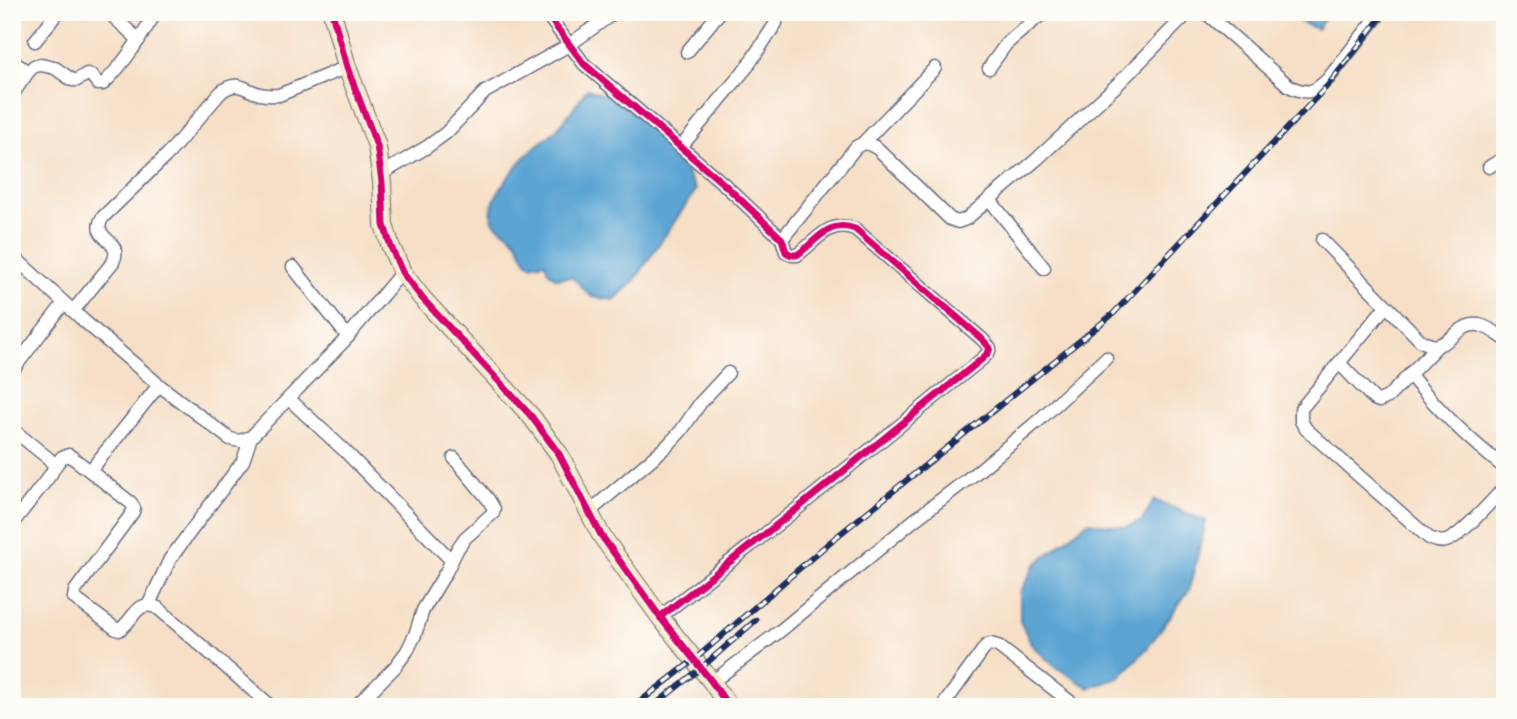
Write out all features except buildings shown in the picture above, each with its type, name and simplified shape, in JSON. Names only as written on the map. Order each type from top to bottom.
[{"type":"street","points":[[34,41],[58,12]]},
{"type":"street","points":[[108,12],[139,40]]},
{"type":"street","points":[[12,95],[34,66],[47,65],[72,80],[90,75],[101,85],[118,68],[156,12]]},
{"type":"street","points":[[331,12],[377,146],[384,225],[402,272],[430,308],[531,416],[559,454],[601,535],[729,707]]},
{"type":"street","points":[[545,12],[584,64],[726,186],[782,239],[786,252],[797,255],[827,230],[836,226],[855,229],[982,338],[990,348],[988,353],[798,508],[660,617]]},
{"type":"street","points":[[381,174],[446,133],[485,92],[569,46],[615,12]]},
{"type":"street","points":[[687,52],[720,12]]},
{"type":"street","points":[[681,147],[747,67],[775,23],[776,18],[771,12]]},
{"type":"street","points":[[989,68],[1006,44],[1044,12]]},
{"type":"street","points":[[863,143],[869,143],[878,149],[950,219],[958,222],[966,219],[1037,160],[1189,12]]},
{"type":"street","points":[[1205,12],[1289,86],[1307,92],[1319,89],[1381,12]]},
{"type":"street","points":[[12,61],[28,72]]},
{"type":"street","points":[[12,372],[116,257],[116,251],[99,228],[103,217],[168,154],[221,92],[235,85],[270,96],[279,95],[348,67]]},
{"type":"street","points":[[782,239],[856,147],[863,143],[935,68]]},
{"type":"street","points":[[1489,167],[1505,157]]},
{"type":"street","points":[[990,200],[1044,268]]},
{"type":"street","points":[[1322,240],[1421,341],[1437,345]]},
{"type":"street","points":[[12,255],[159,385],[230,439],[240,441],[251,437],[289,399],[348,337],[402,272]]},
{"type":"street","points":[[293,267],[348,337]]},
{"type":"street","points":[[1386,306],[1301,409],[1301,421],[1306,429],[1429,538],[1438,541],[1446,541],[1456,536],[1505,487]]},
{"type":"street","points":[[1339,363],[1379,401],[1388,397],[1437,345],[1467,326],[1484,326],[1505,339]]},
{"type":"street","points":[[712,682],[780,631],[977,472],[1038,421],[1105,358]]},
{"type":"street","points":[[589,512],[668,446],[701,402],[728,373]]},
{"type":"street","points":[[1410,375],[1447,418],[1505,468]]},
{"type":"street","points":[[90,471],[159,385]]},
{"type":"street","points":[[289,399],[345,451],[451,560]]},
{"type":"street","points":[[12,429],[55,466]]},
{"type":"street","points":[[12,524],[62,457],[69,455],[131,503],[134,512],[75,591],[74,597],[119,630],[141,607],[149,604],[176,551],[243,461],[251,437]]},
{"type":"street","points":[[355,707],[407,651],[423,610],[451,560],[465,538],[490,517],[494,509],[454,457]]},
{"type":"street","points":[[149,604],[158,608],[272,707]]},
{"type":"street","points":[[943,707],[990,644],[998,646],[1077,707]]},
{"type":"water","points":[[1278,12],[1330,12],[1317,29]]},
{"type":"water","points":[[587,89],[611,97],[650,125],[675,151],[696,190],[634,281],[614,300],[592,297],[572,277],[556,278],[548,271],[545,262],[531,265],[517,241],[495,224],[492,217],[494,200],[520,162],[554,132]]},
{"type":"water","points":[[1154,500],[1206,521],[1189,590],[1148,647],[1119,678],[1089,688],[1053,665],[1032,645],[1020,621],[1020,593],[1035,565],[1088,522],[1125,527],[1142,521]]},
{"type":"railway","points":[[633,707],[694,660],[830,542],[1113,314],[1328,85],[1385,12]]},
{"type":"railway","points":[[652,707],[756,620]]},
{"type":"cycle path","points":[[332,12],[347,67],[377,146],[384,225],[402,272],[422,298],[531,416],[559,454],[601,535],[729,707]]},
{"type":"cycle path","points":[[545,12],[584,64],[726,186],[782,239],[786,252],[797,255],[830,229],[855,229],[990,348],[982,359],[660,617]]}]
